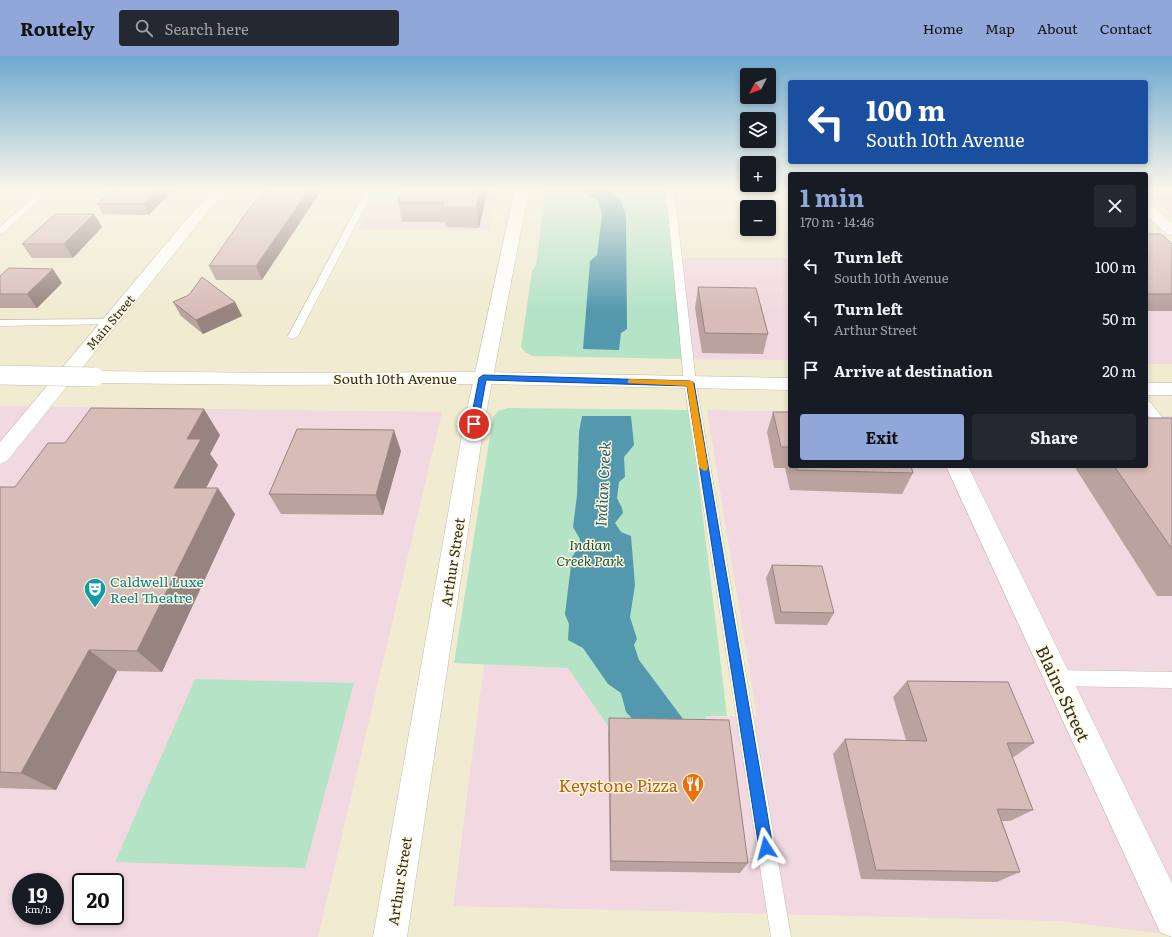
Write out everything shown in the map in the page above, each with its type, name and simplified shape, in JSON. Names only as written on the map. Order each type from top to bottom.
[{"type":"street","name":"Main Street","points":[[0,456],[187,229]]},
{"type":"street","name":"Arthur Street","points":[[390,937],[483,378],[514,229]]},
{"type":"street","name":"South 10th Avenue","points":[[0,375],[270,379],[483,378],[788,384]]},
{"type":"street","points":[[1148,388],[1172,389]]},
{"type":"street","name":"Blaine Street","points":[[958,468],[1172,920]]},
{"type":"lane","points":[[293,336],[349,229]]},
{"type":"lane","points":[[674,229],[690,383],[781,937]]},
{"type":"lane","points":[[0,323],[111,322]]},
{"type":"lane","points":[[1148,408],[1172,438]]},
{"type":"lane","points":[[1057,678],[1172,680]]},
{"type":"shaded area","points":[[373,229],[489,229],[489,230]]},
{"type":"shaded area","points":[[1148,229],[1172,251],[1172,364],[1148,364]]},
{"type":"shaded area","points":[[671,258],[788,258],[788,360],[684,359]]},
{"type":"shaded area","points":[[0,406],[442,412],[318,937],[0,937]]},
{"type":"shaded area","points":[[707,410],[788,411],[788,468],[1148,468],[1148,416],[1172,416],[1172,935],[1059,921],[453,906],[484,664],[568,668],[610,729],[707,729],[706,716],[757,717]]},
{"type":"green space","points":[[541,229],[669,229],[684,359],[533,356],[525,352],[521,347],[532,271],[536,265]]},
{"type":"green space","name":"Indian Creek Park","points":[[508,408],[690,410],[727,716],[706,716],[707,730],[610,729],[568,668],[454,663],[493,417],[498,411]]},
{"type":"green space","points":[[195,679],[354,683],[305,868],[115,862]]},
{"type":"water","points":[[600,229],[626,229],[627,329],[621,333],[619,350],[583,349],[590,261],[597,255]]},
{"type":"water","name":"Indian Creek","points":[[582,416],[631,416],[634,445],[624,457],[625,477],[619,482],[617,498],[623,513],[615,523],[621,532],[631,536],[635,585],[630,617],[637,639],[634,645],[639,660],[689,727],[637,724],[626,712],[621,693],[608,684],[583,648],[568,640],[569,624],[565,614],[572,557],[578,548],[580,539],[573,527],[577,495],[579,432]]},
{"type":"building","points":[[38,229],[79,229],[64,244],[22,244]]},
{"type":"building","points":[[235,229],[282,229],[256,266],[209,266]]},
{"type":"building","points":[[1148,234],[1161,234],[1172,244],[1172,294],[1148,294]]},
{"type":"building","points":[[9,268],[53,269],[27,294],[0,294],[0,276]]},
{"type":"building","points":[[202,277],[235,302],[196,320],[173,302],[189,295]]},
{"type":"building","points":[[698,287],[756,288],[768,334],[705,333]]},
{"type":"building","name":"Caldwell Luxe Reel Theatre","points":[[91,408],[204,409],[187,439],[201,439],[174,488],[218,488],[137,651],[89,650],[21,773],[0,772],[0,487],[15,487],[48,443],[65,443]]},
{"type":"building","points":[[773,412],[788,412],[788,447],[781,447]]},
{"type":"building","points":[[1148,418],[1172,418],[1172,549],[1115,468],[1148,468]]},
{"type":"building","points":[[297,429],[394,430],[376,495],[269,494]]},
{"type":"building","points":[[796,468],[912,468],[913,473],[797,470]]},
{"type":"building","points":[[772,565],[822,566],[834,613],[781,612]]},
{"type":"building","points":[[907,681],[1008,682],[1034,743],[1007,743],[1033,810],[997,809],[1020,872],[876,870],[845,739],[927,741]]},
{"type":"building","points":[[609,718],[729,720],[748,863],[611,861]]},
{"type":"slow traffic","points":[[630,382],[690,383],[704,467]]},
{"type":"place","name":"Caldwell Luxe Reel Theatre","points":[[95,608]]},
{"type":"place","name":"Keystone Pizza","points":[[693,804]]},
{"type":"route","points":[[474,424],[483,378],[690,383],[766,848]]}]
